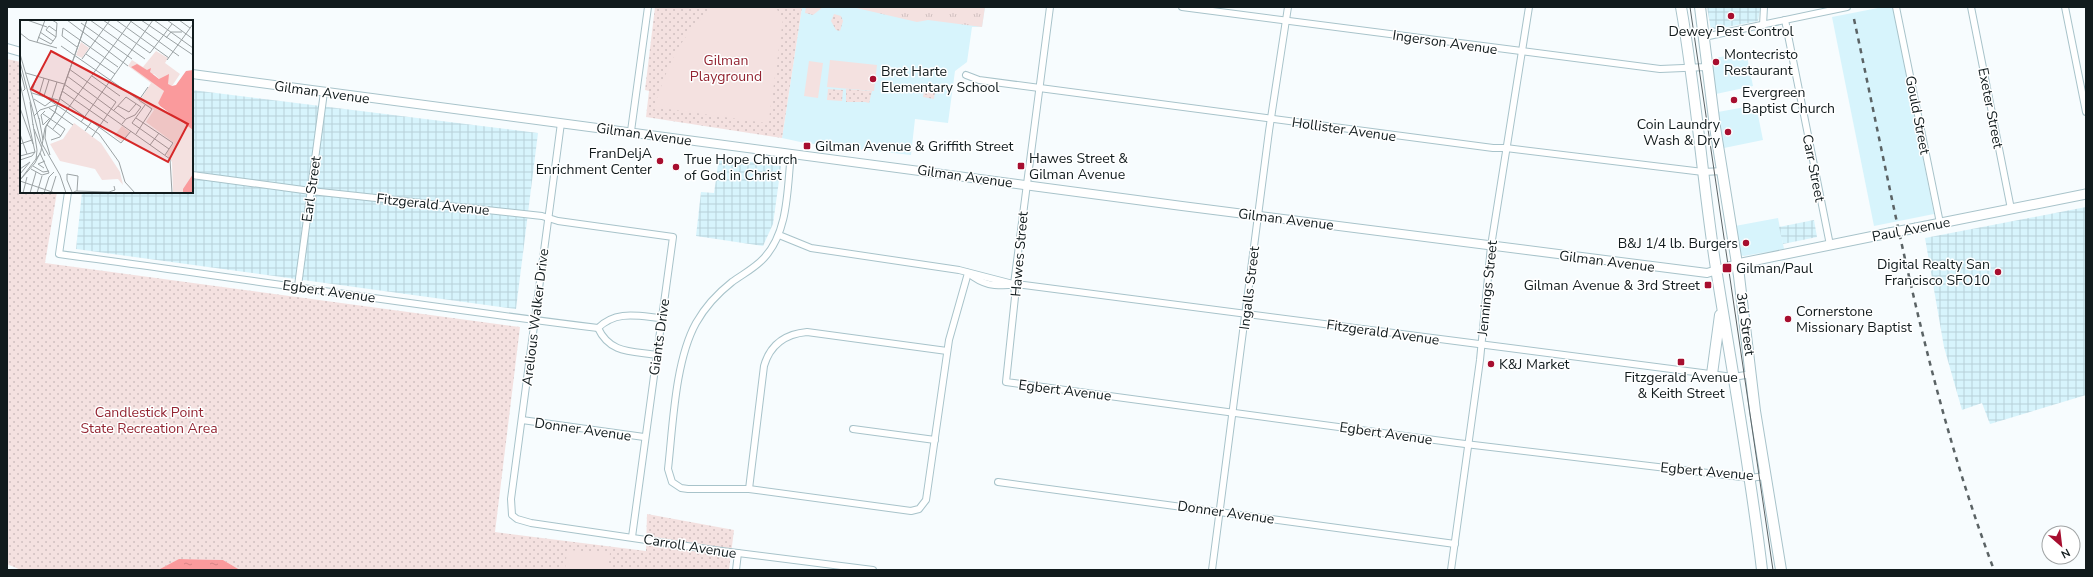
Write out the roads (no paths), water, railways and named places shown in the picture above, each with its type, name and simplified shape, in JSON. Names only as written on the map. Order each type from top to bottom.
[{"type":"main road","name":"3rd Street","points":[[1681,7],[1698,124],[1716,271],[1750,478],[1762,570]]},
{"type":"main road","name":"3rd Street","points":[[1700,7],[1715,126],[1737,264],[1765,476],[1781,570]]},
{"type":"main road","name":"Paul Avenue","points":[[1737,264],[2086,194]]},
{"type":"main road","points":[[1712,374],[1722,303]]},
{"type":"street","points":[[631,131],[648,7]]},
{"type":"street","name":"Hawes Street","points":[[1006,382],[1006,368],[1015,297],[1014,284],[1038,88],[1050,7]]},
{"type":"street","name":"Ingerson Avenue","points":[[1182,7],[1660,69],[1690,69],[1707,67]]},
{"type":"street","name":"Ingalls Street","points":[[1212,570],[1234,412],[1270,119],[1288,7]]},
{"type":"street","name":"Jennings Street","points":[[1452,570],[1467,444],[1481,345],[1491,246],[1529,7]]},
{"type":"street","points":[[1763,25],[1764,7]]},
{"type":"street","points":[[1704,37],[1847,7]]},
{"type":"street","name":"Gould Street","points":[[1896,7],[1940,223]]},
{"type":"street","name":"Exeter Street","points":[[1971,7],[2011,209]]},
{"type":"street","points":[[2065,7],[2086,112]]},
{"type":"street","name":"Carr Street","points":[[1785,20],[1830,245]]},
{"type":"street","points":[[7,48],[20,52]]},
{"type":"street","name":"Gilman Avenue","points":[[193,74],[1491,246],[1707,273],[1737,264]]},
{"type":"street","name":"Hollister Avenue","points":[[966,75],[979,80],[1493,148],[1506,148],[1703,172],[1723,171]]},
{"type":"street","name":"Earl Street","points":[[298,286],[324,92]]},
{"type":"street","name":"Arelious Walker Drive","points":[[511,511],[561,123]]},
{"type":"street","points":[[791,154],[784,214],[779,235],[764,258],[723,289],[713,299],[690,335],[680,373],[669,462],[670,478],[681,488],[749,489],[916,510],[923,505],[926,500],[950,335],[968,273]]},
{"type":"street","name":"Fitzgerald Avenue","points":[[193,175],[311,191],[548,218],[558,221],[673,237]]},
{"type":"street","name":"Egbert Avenue","points":[[68,193],[60,254],[298,286],[523,320],[535,320],[598,328]]},
{"type":"street","name":"Fitzgerald Avenue","points":[[779,235],[817,249],[957,269],[968,273],[998,278],[1014,284],[1733,377],[1752,374]]},
{"type":"street","name":"Giants Drive","points":[[632,537],[644,437],[657,354],[660,318],[673,237]]},
{"type":"street","points":[[657,354],[620,349],[608,343],[598,328],[614,317],[627,314],[660,318]]},
{"type":"street","points":[[749,489],[764,366],[771,350],[784,338],[792,334],[807,332],[947,351]]},
{"type":"street","name":"Egbert Avenue","points":[[1006,382],[1467,444],[1750,478],[1765,476]]},
{"type":"street","name":"Donner Avenue","points":[[522,420],[644,437]]},
{"type":"street","points":[[853,429],[935,440]]},
{"type":"street","name":"Donner Avenue","points":[[998,482],[1455,544]]},
{"type":"street","name":"Carroll Avenue","points":[[511,511],[517,519],[531,523],[738,553],[873,570]]},
{"type":"street","points":[[736,570],[738,553]]},
{"type":"water","points":[[179,559],[223,560],[240,570],[158,570]]},
{"type":"tram line","points":[[1690,7],[1773,570]]},
{"type":"railway","points":[[1854,19],[1898,228],[1931,366],[1949,435],[1970,503],[1994,570]]},
{"type":"place","name":"Dewey Pest Control","points":[[1731,16]]},
{"type":"place","name":"Montecristo Restaurant","points":[[1716,62]]},
{"type":"place","name":"Bret Harte Elementary School","points":[[873,79]]},
{"type":"place","name":"Evergreen Baptist Church","points":[[1734,100]]},
{"type":"place","name":"Coin Laundry Wash & Dry","points":[[1728,132]]},
{"type":"place","name":"Gilman Avenue & Griffith Street","points":[[807,146]]},
{"type":"place","name":"FranDeljA Enrichment Center","points":[[660,161]]},
{"type":"place","name":"Hawes Street & Gilman Avenue","points":[[1021,166]]},
{"type":"place","name":"True Hope Church of God in Christ","points":[[676,167]]},
{"type":"place","name":"B&J 1/4 lb. Burgers","points":[[1746,243]]},
{"type":"place","name":"Gilman/Paul","points":[[1727,268]]},
{"type":"place","name":"Digital Realty San Francisco SFO10","points":[[1998,272]]},
{"type":"place","name":"Gilman Avenue & 3rd Street","points":[[1708,285]]},
{"type":"place","name":"Cornerstone Missionary Baptist","points":[[1788,319]]},
{"type":"place","name":"Fitzgerald Avenue & Keith Street","points":[[1681,362]]},
{"type":"place","name":"K&J Market","points":[[1491,364]]},
{"type":"park label","name":"Gilman Playground","points":[[726,68]]},
{"type":"park label","name":"Candlestick Point State Recreation Area","points":[[149,420]]}]
